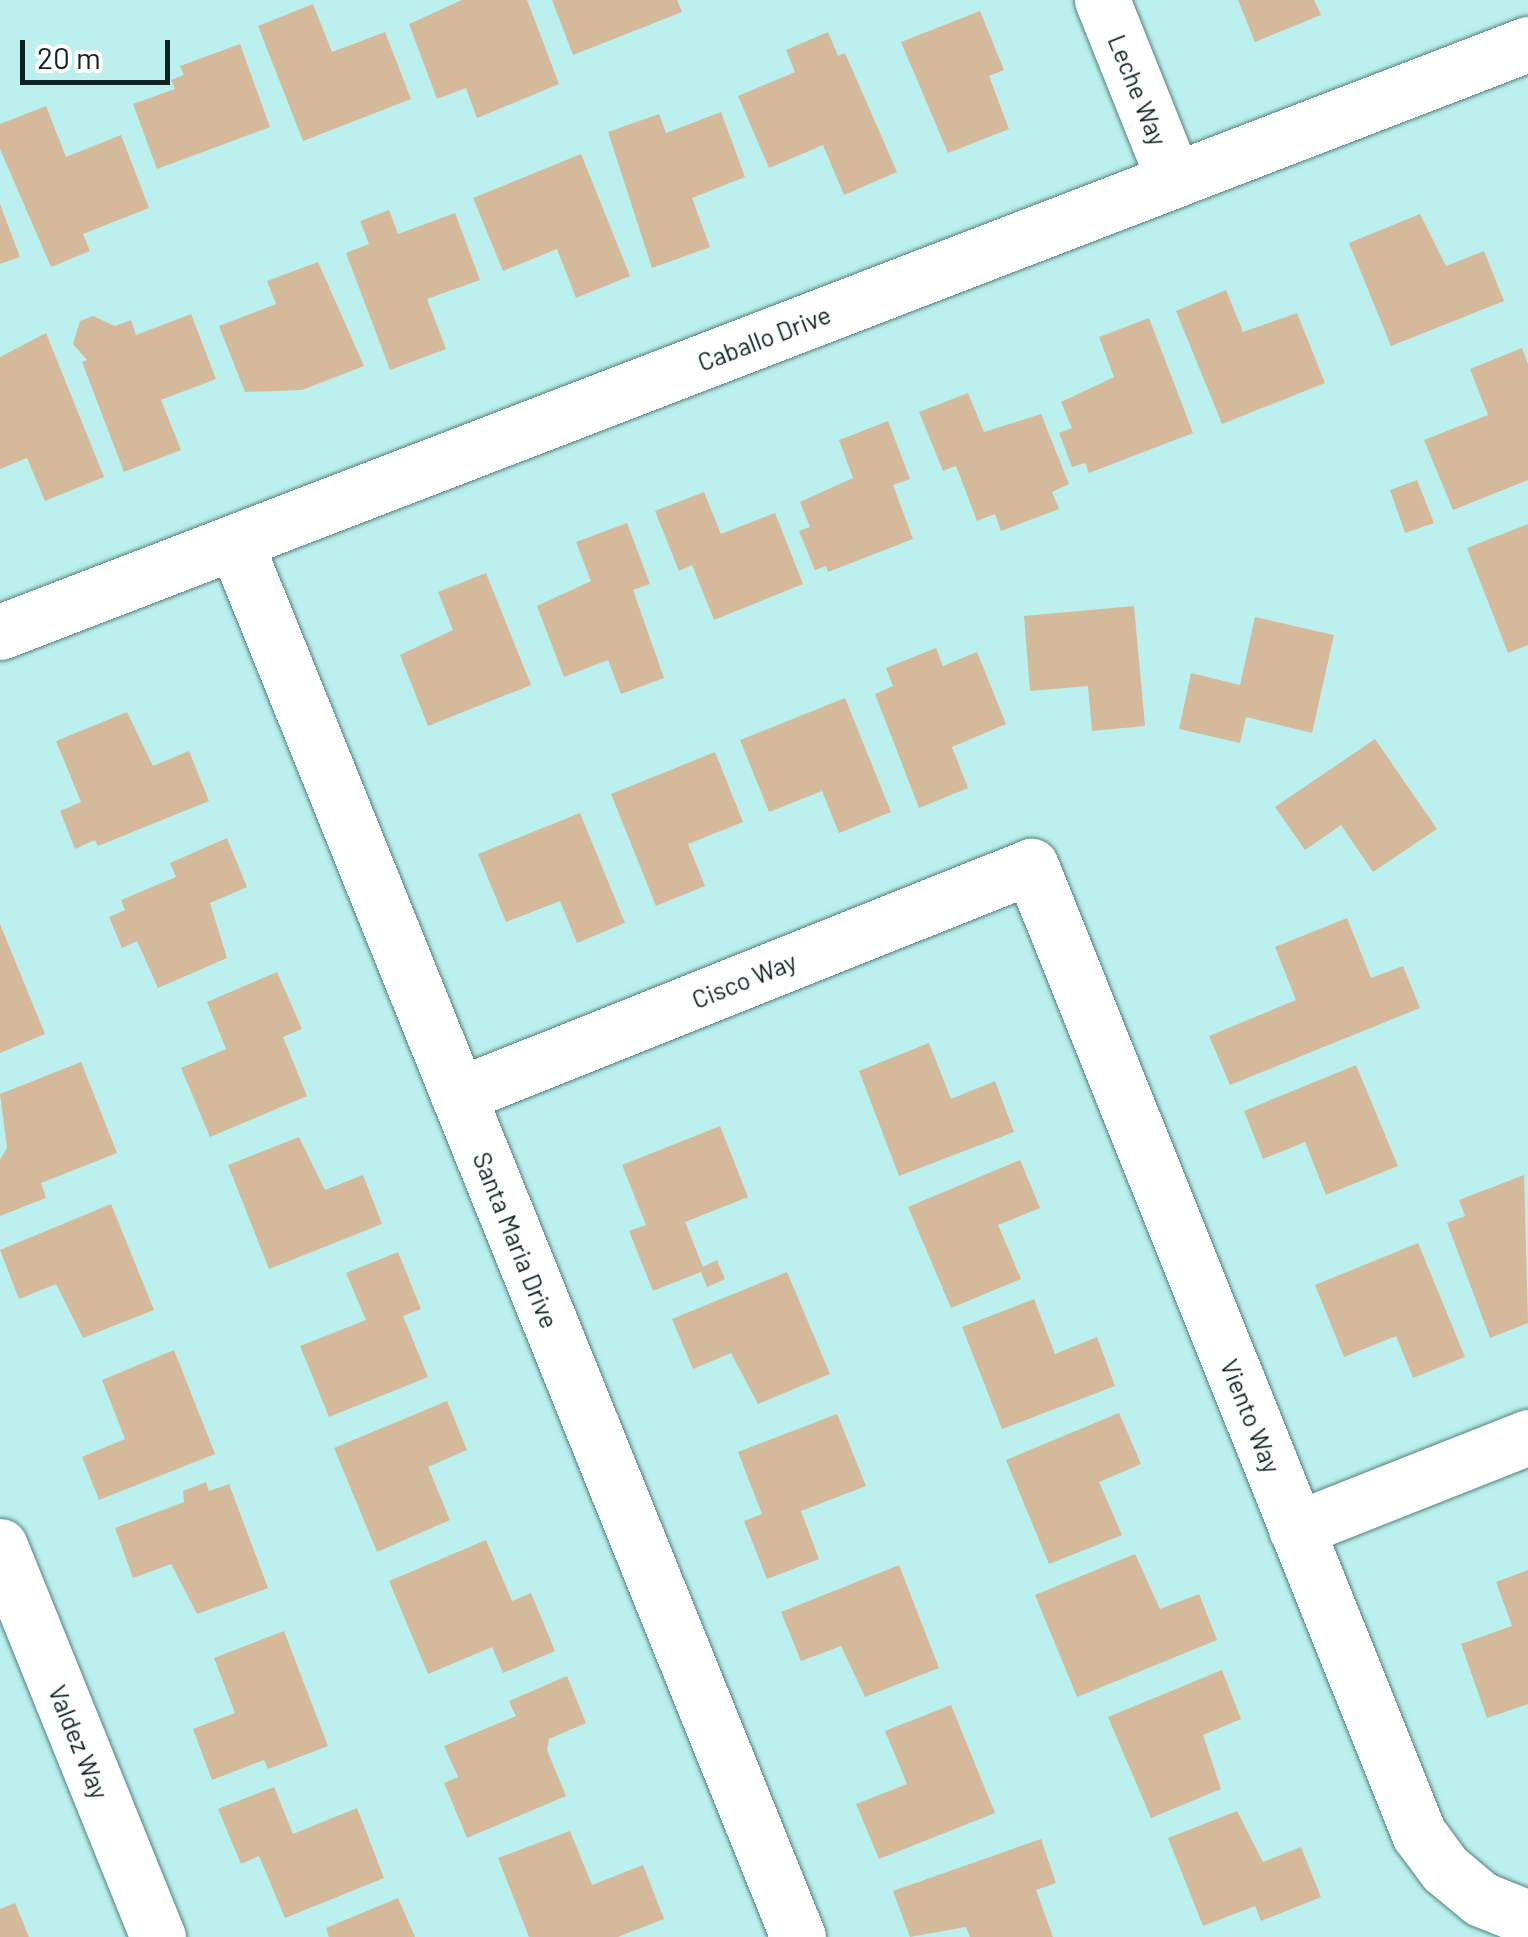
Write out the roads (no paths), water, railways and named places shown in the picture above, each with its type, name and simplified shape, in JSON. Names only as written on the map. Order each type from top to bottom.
[{"type":"street","name":"Leche Way","points":[[1102,0],[1174,180]]},
{"type":"street","name":"Caballo Drive","points":[[0,632],[1528,44]]},
{"type":"street","name":"Santa Maria Drive","points":[[236,542],[798,1937]]},
{"type":"street","name":"Cisco Way","points":[[458,1095],[1031,866]]},
{"type":"street","name":"Viento Way","points":[[1031,866],[1419,1834],[1446,1869],[1481,1899],[1528,1918]]},
{"type":"street","points":[[1296,1528],[1528,1438]]},
{"type":"street","name":"Valdez Way","points":[[0,1546],[158,1937]]}]
